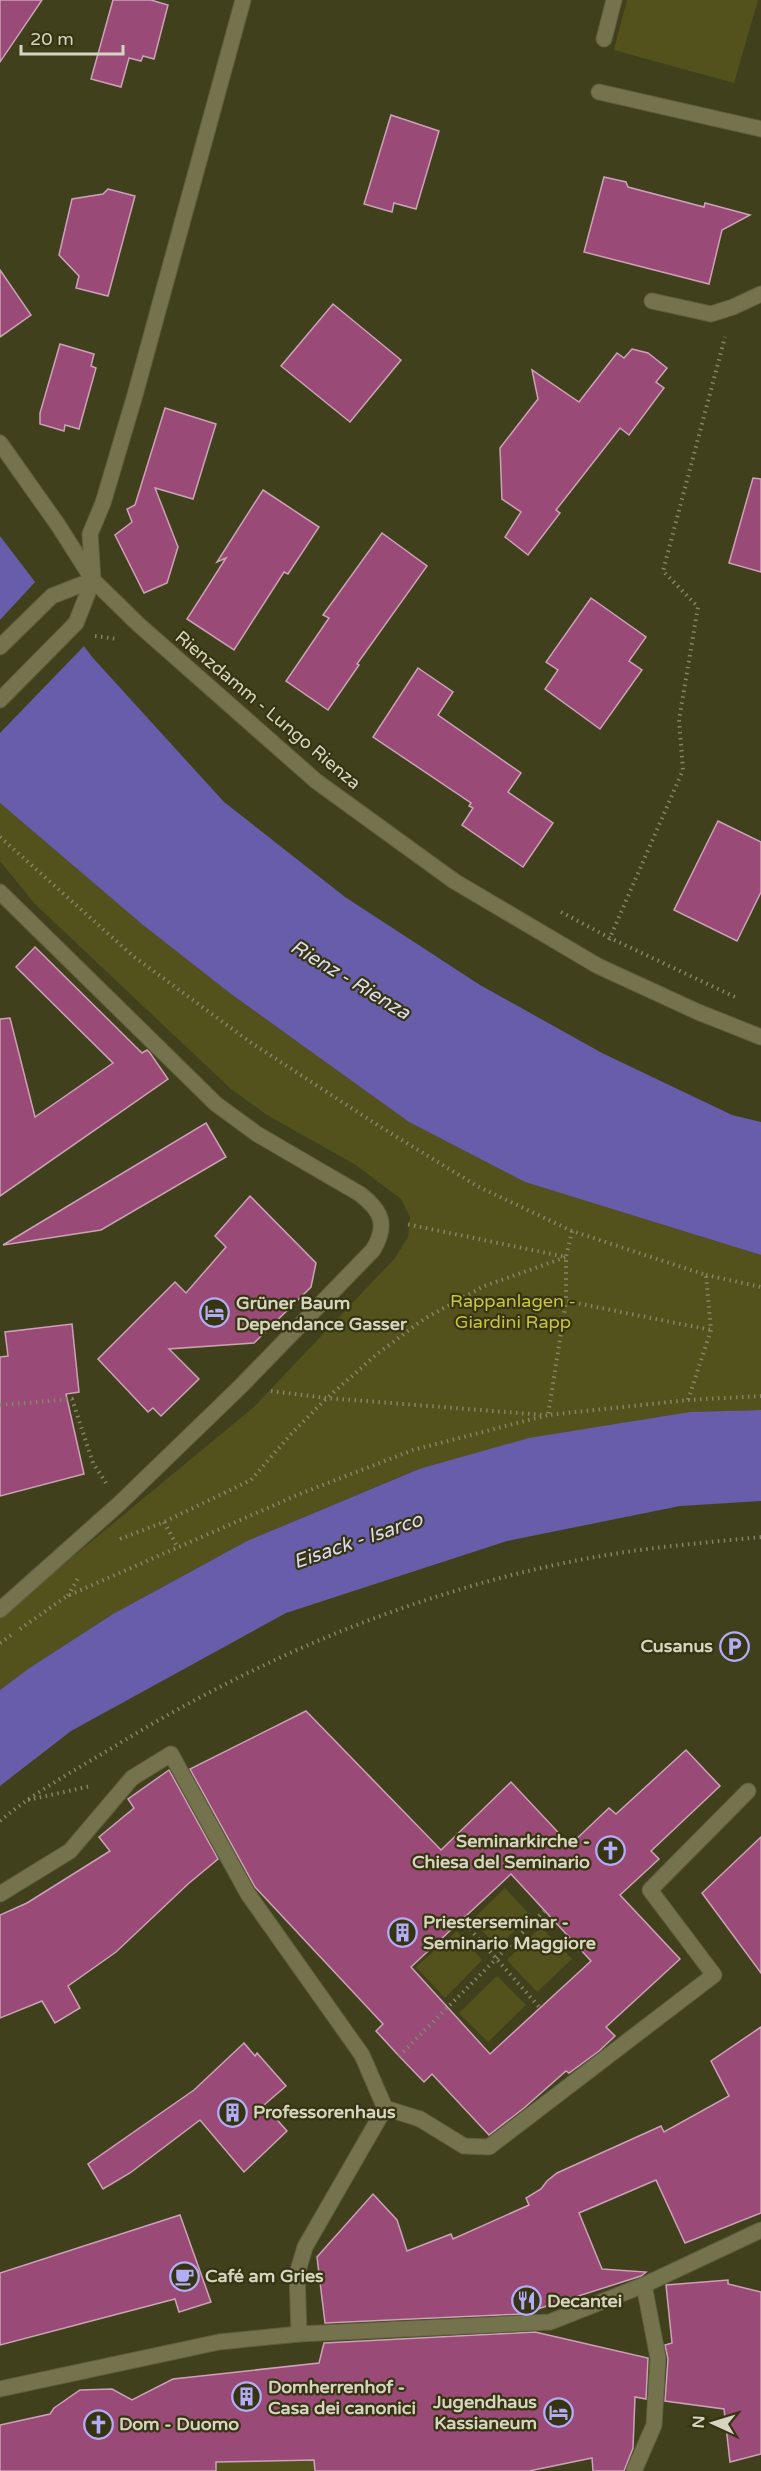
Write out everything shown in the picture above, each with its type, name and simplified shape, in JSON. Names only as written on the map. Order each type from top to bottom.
[{"type":"street","points":[[0,700],[76,623],[93,580],[90,534],[103,502],[135,395],[243,0]]},
{"type":"street","points":[[604,39],[614,0]]},
{"type":"street","points":[[599,92],[761,129]]},
{"type":"street","points":[[652,301],[711,314],[761,294]]},
{"type":"street","name":"Rienzdamm - Lungo Rienza","points":[[0,443],[58,525],[93,580],[138,624],[316,781],[454,881],[598,966],[698,1012],[761,1037]]},
{"type":"street","points":[[0,647],[52,596],[93,580]]},
{"type":"street","points":[[0,892],[216,1104],[257,1134],[360,1194],[375,1206],[381,1220],[381,1237],[373,1250],[241,1386],[120,1503],[0,1610]]},
{"type":"street","points":[[0,1894],[70,1851],[132,1778],[171,1754],[248,1894],[362,2055],[385,2108],[420,2119],[464,2146],[489,2147],[714,1975],[650,1890],[748,1791]]},
{"type":"street","points":[[299,2334],[297,2274],[305,2247],[385,2108]]},
{"type":"street","points":[[0,2389],[219,2342],[299,2334],[550,2322],[644,2285],[761,2230]]},
{"type":"street","points":[[634,2471],[654,2425],[656,2403],[658,2358],[644,2285]]},
{"type":"path","points":[[598,966],[683,770],[679,720],[698,607],[663,571],[733,307]]},
{"type":"path","points":[[0,837],[133,956],[250,1042],[477,1186],[572,1231],[706,1275],[761,1287]]},
{"type":"path","points":[[560,911],[610,938],[739,999]]},
{"type":"path","points":[[381,1220],[566,1257]]},
{"type":"path","points":[[548,1415],[566,1301],[566,1257],[572,1231]]},
{"type":"path","points":[[114,1541],[164,1522],[251,1480],[291,1434],[327,1398],[377,1354],[424,1319],[484,1286],[566,1257]]},
{"type":"path","points":[[688,1400],[711,1330],[706,1275]]},
{"type":"path","points":[[566,1301],[711,1330]]},
{"type":"path","points":[[241,1386],[327,1398],[548,1415]]},
{"type":"path","points":[[0,1643],[68,1596],[177,1546],[302,1493],[413,1450],[548,1415],[688,1400],[761,1396]]},
{"type":"path","points":[[0,1405],[72,1399],[93,1463],[120,1503]]},
{"type":"path","points":[[164,1522],[177,1546]]},
{"type":"path","points":[[0,1821],[25,1801],[155,1722],[261,1665],[398,1610],[502,1578],[613,1554],[761,1537]]},
{"type":"path","points":[[25,1801],[132,1778]]},
{"type":"path","points":[[399,2056],[544,1911]]},
{"type":"path","points":[[462,1920],[540,2008]]},
{"type":"green space","points":[[627,0],[758,0],[734,83],[614,50]]},
{"type":"green space","name":"Rappanlagen - Giardini Rapp","points":[[0,803],[143,925],[231,994],[409,1122],[525,1182],[761,1255],[761,1410],[690,1412],[418,1469],[247,1541],[113,1614],[0,1690],[0,1617],[254,1407],[395,1258],[408,1237],[410,1217],[401,1199],[356,1165],[267,1115],[231,1089],[35,904],[0,861]]},
{"type":"green space","points":[[505,1888],[530,1915],[498,1947],[472,1920]]},
{"type":"green space","points":[[541,1927],[572,1959],[537,1992],[507,1960]]},
{"type":"green space","points":[[457,1931],[482,1960],[445,1998],[416,1967]]},
{"type":"green space","points":[[497,1976],[526,2005],[488,2042],[459,2013]]},
{"type":"green space","points":[[314,2460],[315,2471],[216,2471],[216,2462]]},
{"type":"water","name":"Rienz - Rienza","points":[[0,536],[93,658],[224,802],[345,897],[480,985],[602,1053],[732,1115],[761,1122],[761,1255],[525,1182],[409,1122],[231,994],[143,925],[0,803]]},
{"type":"water","name":"Eisack - Isarco","points":[[761,1410],[761,1501],[680,1506],[507,1541],[286,1613],[71,1731],[0,1786],[0,1690],[113,1614],[247,1541],[419,1469],[529,1438],[690,1412]]},
{"type":"pier","points":[[37,580],[86,644],[0,733],[0,620]]},
{"type":"building","points":[[0,0],[42,0],[0,62]]},
{"type":"building","points":[[113,0],[151,0],[168,5],[154,59],[143,56],[141,61],[129,58],[121,87],[91,79]]},
{"type":"building","points":[[391,115],[439,131],[416,209],[394,203],[392,212],[364,204]]},
{"type":"building","points":[[604,177],[626,182],[628,187],[704,207],[705,203],[750,215],[722,230],[709,284],[584,252]]},
{"type":"building","points":[[108,189],[135,196],[108,296],[76,288],[79,276],[59,255],[72,199],[103,194]]},
{"type":"building","points":[[0,270],[31,315],[0,337]]},
{"type":"building","points":[[333,304],[401,360],[350,422],[281,366]]},
{"type":"building","points":[[60,344],[94,354],[91,366],[96,368],[79,429],[65,425],[64,431],[40,424],[40,413]]},
{"type":"building","points":[[632,349],[648,353],[667,368],[656,382],[664,388],[629,435],[620,428],[556,510],[560,513],[528,555],[505,537],[521,512],[502,499],[500,448],[538,399],[532,370],[579,402],[617,353],[624,358]]},
{"type":"building","points":[[165,408],[216,424],[193,499],[155,488],[178,547],[167,583],[144,593],[115,535],[132,522],[127,509],[135,505]]},
{"type":"building","points":[[753,478],[761,479],[761,572],[729,563]]},
{"type":"building","points":[[263,490],[319,527],[288,574],[284,572],[234,650],[187,619],[226,558],[217,562]]},
{"type":"building","points":[[382,533],[427,566],[357,664],[359,665],[328,710],[286,681],[329,618],[323,615]]},
{"type":"building","points":[[591,598],[646,637],[629,661],[642,670],[600,729],[545,689],[558,670],[546,662]]},
{"type":"building","points":[[418,668],[453,692],[438,715],[521,773],[508,792],[553,823],[523,867],[462,825],[473,808],[469,806],[471,803],[373,737]]},
{"type":"building","points":[[718,821],[761,842],[761,892],[737,941],[674,910]]},
{"type":"building","points":[[35,947],[142,1053],[147,1050],[168,1079],[0,1196],[0,1019],[10,1018],[35,1117],[113,1063],[16,967]]},
{"type":"building","points":[[206,1123],[226,1157],[101,1230],[3,1245]]},
{"type":"building","name":"Grüner Baum Dependance Gasser","points":[[250,1196],[316,1263],[311,1287],[254,1343],[169,1349],[199,1379],[161,1416],[153,1408],[148,1412],[98,1359],[175,1282],[186,1293],[226,1247],[215,1236]]},
{"type":"building","points":[[72,1324],[79,1392],[66,1394],[84,1474],[0,1496],[0,1357],[8,1356],[5,1332]]},
{"type":"building","points":[[306,1711],[441,1850],[511,1782],[570,1845],[609,1808],[616,1814],[686,1750],[720,1786],[651,1851],[659,1859],[620,1895],[680,1959],[606,2027],[615,2036],[599,2051],[569,2073],[566,2071],[489,2135],[432,2074],[424,2082],[399,2056],[376,2031],[383,2024],[255,1887],[190,1769]],"holes":[[[511,1874],[591,1961],[490,2054],[411,1967]]]},
{"type":"building","points":[[169,1770],[218,1859],[116,1952],[68,1986],[80,2008],[55,2023],[42,2001],[0,2018],[0,1915],[27,1903],[110,1851],[99,1837],[134,1808],[128,1799]]},
{"type":"building","points":[[761,1837],[761,1973],[702,1893]]},
{"type":"building","points":[[761,2027],[761,2213],[685,2243],[656,2180],[579,2213],[602,2269],[646,2272],[641,2276],[522,2314],[325,2323],[317,2257],[373,2194],[397,2220],[407,2251],[451,2234],[453,2239],[529,2205],[526,2198],[541,2189],[557,2173],[661,2126],[664,2132],[729,2096],[711,2061]]},
{"type":"building","name":"Professorenhaus","points":[[244,2043],[255,2056],[257,2053],[286,2086],[264,2105],[287,2131],[244,2172],[200,2120],[130,2173],[103,2189],[88,2164],[194,2090]]},
{"type":"building","points":[[180,2215],[211,2302],[179,2312],[175,2299],[0,2345],[0,2273]]},
{"type":"building","points":[[728,2280],[728,2284],[761,2292],[761,2454],[730,2462],[724,2409],[665,2401],[668,2359],[665,2345],[672,2343],[666,2285]]},
{"type":"building","points":[[535,2332],[648,2358],[646,2399],[635,2397],[633,2448],[624,2471],[593,2471],[592,2458],[529,2471],[315,2471],[314,2460],[216,2462],[216,2471],[0,2471],[0,2425],[50,2414],[54,2408],[80,2390],[112,2389],[132,2400],[173,2379],[319,2363],[324,2343]]},
{"type":"place","name":"Grüner Baum Dependance Gasser","points":[[215,1313]]},
{"type":"place","name":"Cusanus","points":[[734,1646]]},
{"type":"place","name":"Seminarkirche - Chiesa del Seminario","points":[[611,1851]]},
{"type":"place","name":"Priesterseminar - Seminario Maggiore","points":[[402,1932]]},
{"type":"place","name":"Professorenhaus","points":[[232,2112]]},
{"type":"place","name":"Café am Gries","points":[[184,2276]]},
{"type":"place","name":"Decantei","points":[[526,2301]]},
{"type":"place","name":"Domherrenhof - Casa dei canonici","points":[[247,2397]]},
{"type":"place","name":"Jugendhaus Kassianeum","points":[[558,2412]]},
{"type":"place","name":"Dom - Duomo","points":[[98,2424]]}]
